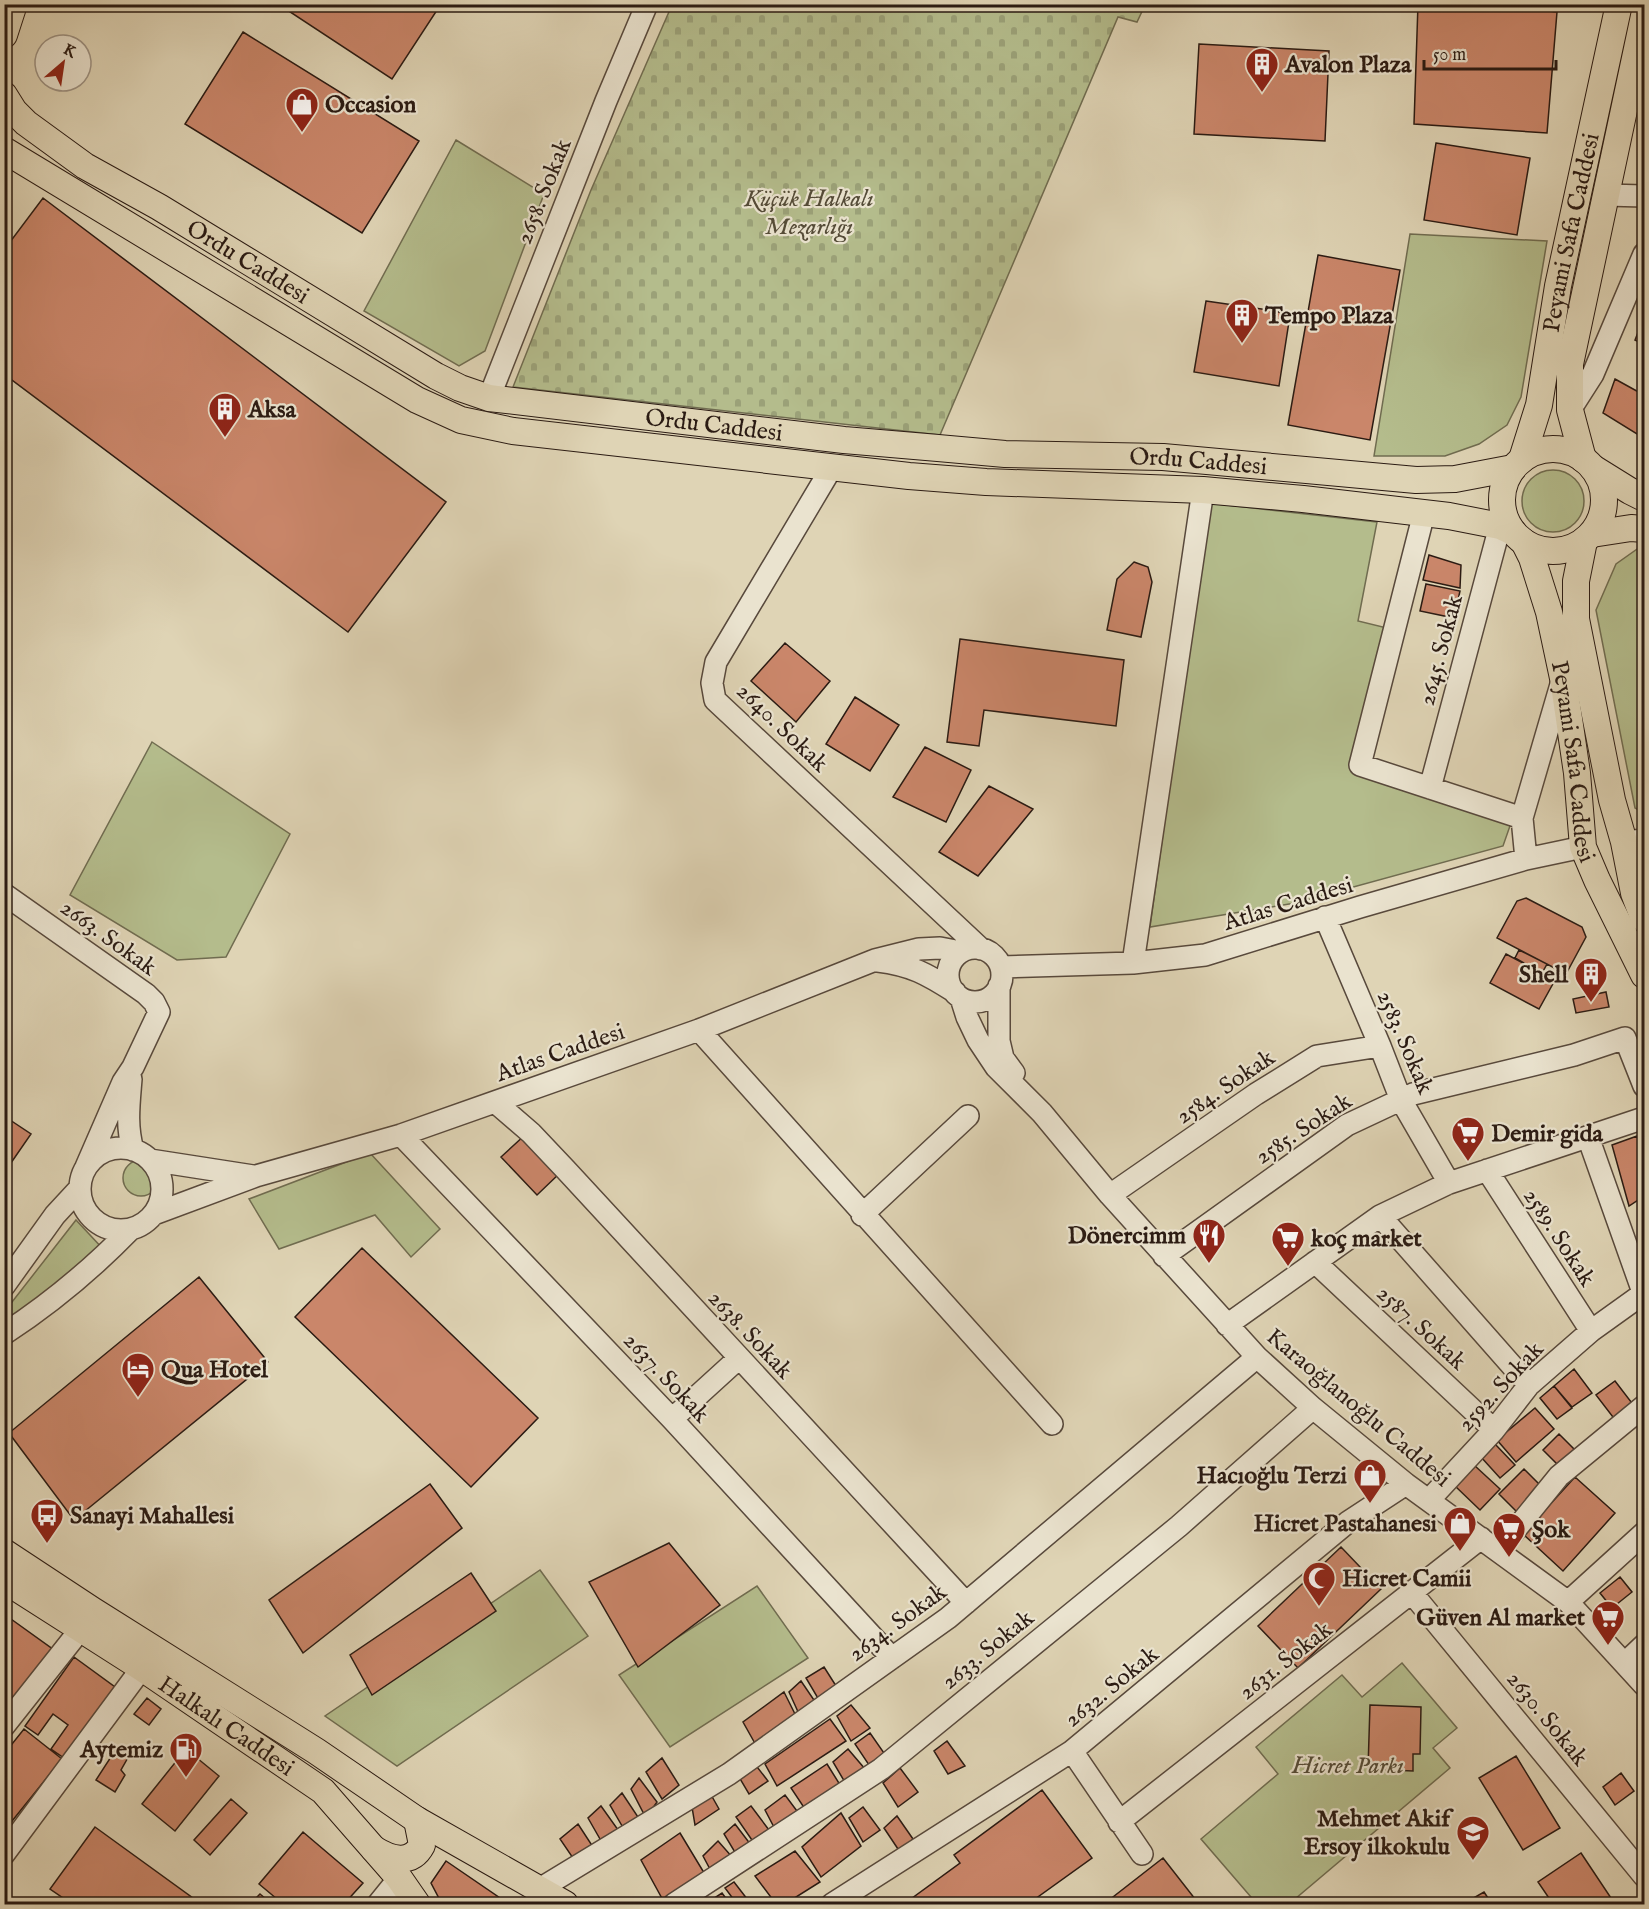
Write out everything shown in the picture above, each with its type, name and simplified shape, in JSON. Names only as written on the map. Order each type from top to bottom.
[{"type":"main road","points":[[4,9],[8,4]]},
{"type":"main road","points":[[4,35],[14,4]]},
{"type":"main road","name":"Peyami Safa Caddesi","points":[[1517,464],[1539,405],[1560,275],[1619,4]]},
{"type":"main road","name":"Peyami Safa Caddesi","points":[[1588,464],[1570,410],[1570,364],[1644,16]]},
{"type":"main road","name":"Ordu Caddesi","points":[[4,94],[14,111],[26,123],[86,166],[159,207],[436,376],[460,388],[489,398],[844,440],[1005,454],[1163,457],[1416,480],[1455,478],[1517,464]]},
{"type":"main road","name":"Ordu Caddesi","points":[[4,150],[417,400],[461,420],[513,431],[909,476],[986,482],[1203,490],[1303,499],[1424,513],[1512,533]]},
{"type":"main road","points":[[1644,498],[1568,452],[1552,449],[1536,452],[1517,464],[1504,483],[1502,500],[1504,517],[1512,533],[1538,549],[1554,551],[1570,549],[1588,537],[1631,528],[1644,529]]},
{"type":"main road","points":[[1588,464],[1601,484],[1604,501],[1601,518],[1588,537]]},
{"type":"main road","name":"Peyami Safa Caddesi","points":[[1512,533],[1532,558],[1549,612],[1563,678],[1577,773],[1584,845],[1597,880],[1644,975]]},
{"type":"main road","name":"Peyami Safa Caddesi","points":[[1588,537],[1576,581],[1576,619],[1612,800],[1630,837],[1634,893],[1644,919]]},
{"type":"main road","points":[[1584,845],[1592,828],[1603,824],[1614,826],[1630,837]]},
{"type":"main road","name":"Halkalı Caddesi","points":[[4,1552],[316,1751],[417,1820],[566,1905]]},
{"type":"main road","name":"Halkalı Caddesi","points":[[4,1580],[142,1668],[323,1791],[399,1878],[417,1905]]},
{"type":"main road","points":[[369,1845],[387,1857],[400,1860],[409,1858],[422,1845],[417,1820]]},
{"type":"street","name":"2658. Sokak","points":[[489,398],[647,4]]},
{"type":"street","points":[[1606,195],[1644,196]]},
{"type":"street","points":[[1570,410],[1593,374],[1644,254]]},
{"type":"street","name":"2640. Sokak","points":[[832,467],[716,662],[712,683],[715,700],[971,951]]},
{"type":"street","points":[[1133,963],[1203,490]]},
{"type":"street","points":[[1424,513],[1360,765],[1522,818]]},
{"type":"street","name":"2645. Sokak","points":[[1430,788],[1512,533]]},
{"type":"street","points":[[1526,859],[1522,818],[1563,678]]},
{"type":"street","name":"Atlas Caddesi","points":[[1000,977],[1205,955],[1325,917],[1526,859],[1584,845]]},
{"type":"street","name":"2663. Sokak","points":[[4,894],[154,1002],[159,1012],[133,1067]]},
{"type":"street","name":"2583. Sokak","points":[[1325,917],[1401,1100],[1449,1183]]},
{"type":"street","name":"Atlas Caddesi","points":[[154,1214],[256,1176],[401,1135],[495,1102],[699,1030],[875,960],[920,949],[971,951]]},
{"type":"street","points":[[971,951],[993,956],[1000,977],[999,1041],[1003,1058],[1042,1113],[996,1066],[978,1040],[958,995],[950,984],[948,975],[954,958],[971,951]]},
{"type":"street","points":[[875,960],[911,967],[970,1001],[987,999],[1000,977]]},
{"type":"street","points":[[699,1030],[862,1215],[1052,1424]]},
{"type":"street","name":"2585. Sokak","points":[[1164,1256],[1347,1125],[1413,1094],[1574,1055],[1625,1038],[1644,1086]]},
{"type":"street","name":"2584. Sokak","points":[[1110,1196],[1256,1094],[1317,1056],[1380,1046]]},
{"type":"street","points":[[4,1334],[29,1318],[104,1257],[131,1229],[144,1223],[154,1214],[159,1204],[162,1192],[161,1180],[129,1136],[127,1115],[133,1067]]},
{"type":"street","points":[[131,1229],[112,1229],[95,1221],[81,1200],[80,1188],[86,1167],[123,1082],[133,1067]]},
{"type":"street","name":"2638. Sokak","points":[[495,1102],[538,1140],[966,1603]]},
{"type":"street","name":"Karaoğlanoğlu Caddesi","points":[[1042,1113],[1110,1196],[1257,1357],[1312,1408],[1406,1484],[1568,1602],[1644,1685]]},
{"type":"street","points":[[862,1215],[968,1116]]},
{"type":"street","points":[[1227,1325],[1380,1216],[1449,1183],[1644,1118]]},
{"type":"street","name":"2637. Sokak","points":[[401,1135],[672,1419],[892,1658]]},
{"type":"street","points":[[1588,1137],[1644,1294]]},
{"type":"street","points":[[86,1167],[95,1157],[120,1148],[141,1155]]},
{"type":"street","name":"Atlas Caddesi","points":[[141,1155],[256,1176]]},
{"type":"street","name":"2589. Sokak","points":[[1486,1170],[1591,1331]]},
{"type":"street","points":[[4,1286],[55,1215],[80,1188]]},
{"type":"street","points":[[1380,1216],[1529,1385]]},
{"type":"street","name":"2587. Sokak","points":[[1315,1262],[1494,1430]]},
{"type":"street","name":"2592. Sokak","points":[[1429,1500],[1494,1430],[1529,1385],[1591,1331],[1644,1294]]},
{"type":"street","name":"2634. Sokak","points":[[538,1890],[729,1774],[892,1658],[966,1603],[1257,1357]]},
{"type":"street","points":[[672,1419],[739,1358]]},
{"type":"street","points":[[1499,1551],[1559,1476],[1644,1406]]},
{"type":"street","name":"2633. Sokak","points":[[674,1905],[881,1769],[1179,1526],[1312,1408]]},
{"type":"street","name":"2632. Sokak","points":[[832,1905],[1072,1751],[1348,1522],[1406,1484]]},
{"type":"street","points":[[1568,1602],[1644,1533]]},
{"type":"street","name":"2631. Sokak","points":[[1119,1822],[1482,1538]]},
{"type":"street","name":"2630. Sokak","points":[[1412,1593],[1644,1876]]},
{"type":"street","points":[[4,1726],[80,1630]]},
{"type":"street","points":[[1625,1662],[1644,1645]]},
{"type":"street","points":[[4,1854],[142,1668]]},
{"type":"street","points":[[1072,1751],[1142,1854]]},
{"type":"street","points":[[378,1905],[399,1878]]},
{"type":"green space","name":"Küçük Halkalı Mezarlığı","points":[[672,5],[1145,5],[1137,22],[1118,17],[940,435],[513,387],[591,190]]},
{"type":"green space","points":[[456,140],[544,194],[485,351],[459,366],[364,311]]},
{"type":"green space","points":[[1410,234],[1547,241],[1521,397],[1507,425],[1479,444],[1445,456],[1374,456]]},
{"type":"green space","points":[[1553,470],[1570,475],[1575,479],[1579,484],[1584,501],[1579,518],[1575,523],[1570,527],[1553,532],[1536,527],[1531,523],[1527,518],[1522,501],[1527,484],[1531,479],[1536,475]]},
{"type":"green space","points":[[1209,503],[1377,522],[1358,621],[1387,628],[1354,770],[1511,823],[1503,846],[1295,903],[1150,927]]},
{"type":"green space","points":[[1640,547],[1644,548],[1644,813],[1635,808],[1596,610],[1616,564]]},
{"type":"green space","points":[[152,742],[290,834],[226,957],[177,960],[70,895]]},
{"type":"green space","points":[[370,1153],[440,1229],[411,1257],[375,1215],[279,1249],[249,1199]]},
{"type":"green space","points":[[141,1160],[153,1166],[159,1178],[153,1190],[141,1196],[129,1190],[123,1178],[129,1166]]},
{"type":"green space","points":[[76,1220],[103,1249],[5,1324],[5,1311]]},
{"type":"green space","points":[[540,1570],[588,1636],[397,1766],[325,1716]]},
{"type":"green space","points":[[757,1586],[808,1658],[670,1747],[619,1675]]},
{"type":"green space","name":"Hicret Parkı","points":[[1402,1663],[1457,1728],[1433,1748],[1450,1768],[1289,1904],[1257,1904],[1201,1839],[1278,1774],[1256,1747],[1342,1675],[1362,1697]]},
{"type":"building","points":[[278,4],[441,4],[392,79]]},
{"type":"building","points":[[1418,4],[1484,4],[1557,12],[1547,133],[1414,124]]},
{"type":"building","name":"Occasion","points":[[243,32],[419,141],[362,233],[185,124]]},
{"type":"building","name":"Avalon Plaza","points":[[1199,44],[1329,51],[1325,141],[1194,134]]},
{"type":"building","points":[[1436,143],[1530,158],[1517,235],[1424,220]]},
{"type":"building","name":"Aksa","points":[[43,198],[446,502],[348,632],[4,374],[4,250]]},
{"type":"building","points":[[1318,255],[1400,270],[1370,440],[1288,425]]},
{"type":"building","name":"Tempo Plaza","points":[[1206,301],[1290,315],[1279,386],[1194,372]]},
{"type":"building","points":[[1644,317],[1644,344],[1635,340]]},
{"type":"building","points":[[1615,379],[1644,395],[1644,421],[1637,434],[1603,413]]},
{"type":"building","points":[[1429,555],[1461,565],[1460,588],[1423,580]]},
{"type":"building","points":[[1134,562],[1148,567],[1152,582],[1141,637],[1107,630],[1117,579]]},
{"type":"building","points":[[1426,584],[1460,591],[1454,618],[1420,611]]},
{"type":"building","points":[[960,639],[1124,660],[1116,726],[984,710],[979,746],[947,742]]},
{"type":"building","points":[[785,643],[830,681],[796,722],[751,681]]},
{"type":"building","points":[[855,697],[899,725],[870,771],[826,744]]},
{"type":"building","points":[[925,747],[971,770],[946,822],[893,797]]},
{"type":"building","points":[[989,786],[1033,809],[978,876],[939,852]]},
{"type":"building","points":[[1526,898],[1582,927],[1586,937],[1566,974],[1497,938],[1517,901]]},
{"type":"building","points":[[1519,950],[1547,964],[1542,973],[1515,958]]},
{"type":"building","points":[[1506,954],[1555,980],[1539,1009],[1490,983]]},
{"type":"building","name":"Shell","points":[[1606,992],[1609,1007],[1576,1013],[1573,999]]},
{"type":"building","points":[[4,1116],[31,1134],[4,1173]]},
{"type":"building","points":[[526,1134],[561,1172],[537,1195],[501,1157]]},
{"type":"building","points":[[1637,1136],[1644,1156],[1644,1196],[1629,1206],[1612,1145]]},
{"type":"building","points":[[362,1248],[538,1418],[471,1487],[295,1317]]},
{"type":"building","name":"Qua Hotel","points":[[199,1277],[268,1362],[74,1520],[9,1433]]},
{"type":"building","points":[[1574,1369],[1592,1393],[1572,1407],[1554,1386]]},
{"type":"building","points":[[1615,1381],[1635,1407],[1616,1421],[1596,1395]]},
{"type":"building","points":[[1554,1386],[1572,1408],[1557,1419],[1540,1398]]},
{"type":"building","points":[[1535,1408],[1554,1429],[1516,1462],[1497,1440]]},
{"type":"building","points":[[1559,1434],[1577,1452],[1561,1468],[1543,1450]]},
{"type":"building","points":[[1495,1444],[1515,1465],[1500,1478],[1481,1457]]},
{"type":"building","points":[[1474,1465],[1500,1489],[1480,1510],[1454,1485]]},
{"type":"building","points":[[1524,1469],[1543,1488],[1518,1513],[1499,1494]]},
{"type":"building","points":[[1575,1477],[1615,1513],[1563,1571],[1523,1534]]},
{"type":"building","points":[[430,1484],[462,1528],[303,1653],[269,1600]]},
{"type":"building","points":[[669,1543],[720,1605],[638,1667],[589,1582]]},
{"type":"building","name":"Hicret Camii","points":[[1341,1547],[1381,1589],[1298,1668],[1258,1626]]},
{"type":"building","points":[[471,1573],[496,1611],[372,1695],[350,1655]]},
{"type":"building","points":[[1620,1577],[1632,1592],[1612,1608],[1600,1593]]},
{"type":"building","points":[[4,1614],[54,1650],[4,1713]]},
{"type":"building","points":[[74,1657],[115,1687],[64,1758],[51,1749],[68,1725],[53,1714],[38,1735],[25,1726]]},
{"type":"building","points":[[824,1667],[838,1689],[819,1700],[806,1678]]},
{"type":"building","points":[[801,1681],[816,1703],[799,1714],[789,1692]]},
{"type":"building","points":[[784,1692],[797,1718],[757,1747],[743,1722]]},
{"type":"building","points":[[147,1698],[161,1709],[149,1725],[134,1714]]},
{"type":"building","points":[[851,1705],[870,1728],[851,1741],[837,1716]]},
{"type":"building","points":[[1370,1705],[1421,1707],[1420,1754],[1413,1754],[1413,1771],[1368,1769]]},
{"type":"building","points":[[830,1719],[846,1741],[777,1786],[765,1764]]},
{"type":"building","points":[[24,1729],[62,1759],[4,1831],[4,1754]]},
{"type":"building","points":[[870,1733],[884,1753],[869,1765],[855,1744]]},
{"type":"building","points":[[947,1741],[965,1766],[948,1774],[934,1751]]},
{"type":"building","points":[[118,1746],[130,1754],[121,1770],[125,1775],[115,1792],[96,1780]]},
{"type":"building","points":[[186,1749],[219,1776],[175,1831],[142,1804]]},
{"type":"building","points":[[848,1749],[865,1769],[846,1784],[833,1762]]},
{"type":"building","points":[[1516,1756],[1560,1828],[1523,1850],[1479,1778]]},
{"type":"building","points":[[662,1758],[679,1785],[662,1799],[646,1772]]},
{"type":"building","points":[[754,1763],[768,1781],[749,1794],[739,1777]]},
{"type":"building","points":[[827,1764],[842,1788],[805,1809],[791,1788]]},
{"type":"building","points":[[900,1768],[918,1792],[898,1807],[883,1783]]},
{"type":"building","points":[[1621,1773],[1634,1791],[1615,1805],[1603,1787]]},
{"type":"building","points":[[639,1778],[657,1802],[646,1818],[631,1789]]},
{"type":"building","points":[[1042,1790],[1092,1858],[1028,1904],[904,1904],[960,1863],[954,1855]]},
{"type":"building","points":[[622,1793],[640,1820],[625,1831],[610,1805]]},
{"type":"building","points":[[710,1793],[719,1809],[695,1825],[692,1807]]},
{"type":"building","points":[[785,1795],[800,1815],[776,1831],[765,1810]]},
{"type":"building","points":[[231,1799],[247,1813],[210,1855],[194,1840]]},
{"type":"building","points":[[601,1806],[621,1834],[604,1846],[588,1818]]},
{"type":"building","points":[[751,1806],[772,1834],[754,1843],[736,1817]]},
{"type":"building","points":[[863,1807],[880,1830],[863,1842],[849,1818]]},
{"type":"building","points":[[841,1813],[861,1846],[821,1877],[802,1847]]},
{"type":"building","points":[[897,1816],[913,1839],[900,1852],[884,1828]]},
{"type":"building","points":[[578,1824],[595,1850],[577,1864],[560,1839]]},
{"type":"building","points":[[735,1824],[751,1845],[736,1854],[724,1834]]},
{"type":"building","points":[[95,1827],[197,1901],[195,1904],[72,1904],[50,1889]]},
{"type":"building","points":[[303,1832],[363,1883],[344,1904],[283,1904],[259,1884]]},
{"type":"building","points":[[680,1833],[706,1876],[664,1902],[641,1860]]},
{"type":"building","points":[[718,1841],[733,1858],[711,1871],[703,1856]]},
{"type":"building","points":[[795,1851],[820,1882],[785,1904],[776,1904],[755,1876]]},
{"type":"building","points":[[1581,1853],[1615,1904],[1553,1904],[1538,1882]]},
{"type":"building","points":[[1163,1858],[1199,1904],[1104,1904]]},
{"type":"building","points":[[446,1861],[500,1898],[496,1904],[442,1904],[431,1883]]},
{"type":"building","points":[[734,1882],[751,1904],[737,1904],[725,1888]]},
{"type":"building","points":[[1484,1892],[1492,1904],[1463,1904]]},
{"type":"building","points":[[722,1893],[730,1904],[705,1904]]},
{"type":"building","points":[[260,1894],[272,1904],[250,1904]]},
{"type":"place","name":"Avalon Plaza","points":[[1262,93]]},
{"type":"place","name":"Occasion","points":[[302,133]]},
{"type":"place","name":"Tempo Plaza","points":[[1242,344]]},
{"type":"place","name":"Aksa","points":[[225,438]]},
{"type":"place","name":"Shell","points":[[1591,1003]]},
{"type":"place","name":"Demir gida","points":[[1468,1162]]},
{"type":"place","name":"Dönercimm","points":[[1209,1264]]},
{"type":"place","name":"koç market","points":[[1288,1267]]},
{"type":"place","name":"Qua Hotel","points":[[138,1398]]},
{"type":"place","name":"Hacıoğlu Terzi","points":[[1370,1504]]},
{"type":"place","name":"Sanayi Mahallesi","points":[[47,1544]]},
{"type":"place","name":"Hicret Pastahanesi","points":[[1460,1552]]},
{"type":"place","name":"Şok","points":[[1509,1558]]},
{"type":"place","name":"Hicret Camii","points":[[1319,1607]]},
{"type":"place","name":"Güven Al market","points":[[1608,1646]]},
{"type":"place","name":"Aytemiz","points":[[186,1778]]},
{"type":"place","name":"Mehmet Akif Ersoy ilkokulu","points":[[1473,1861]]}]
